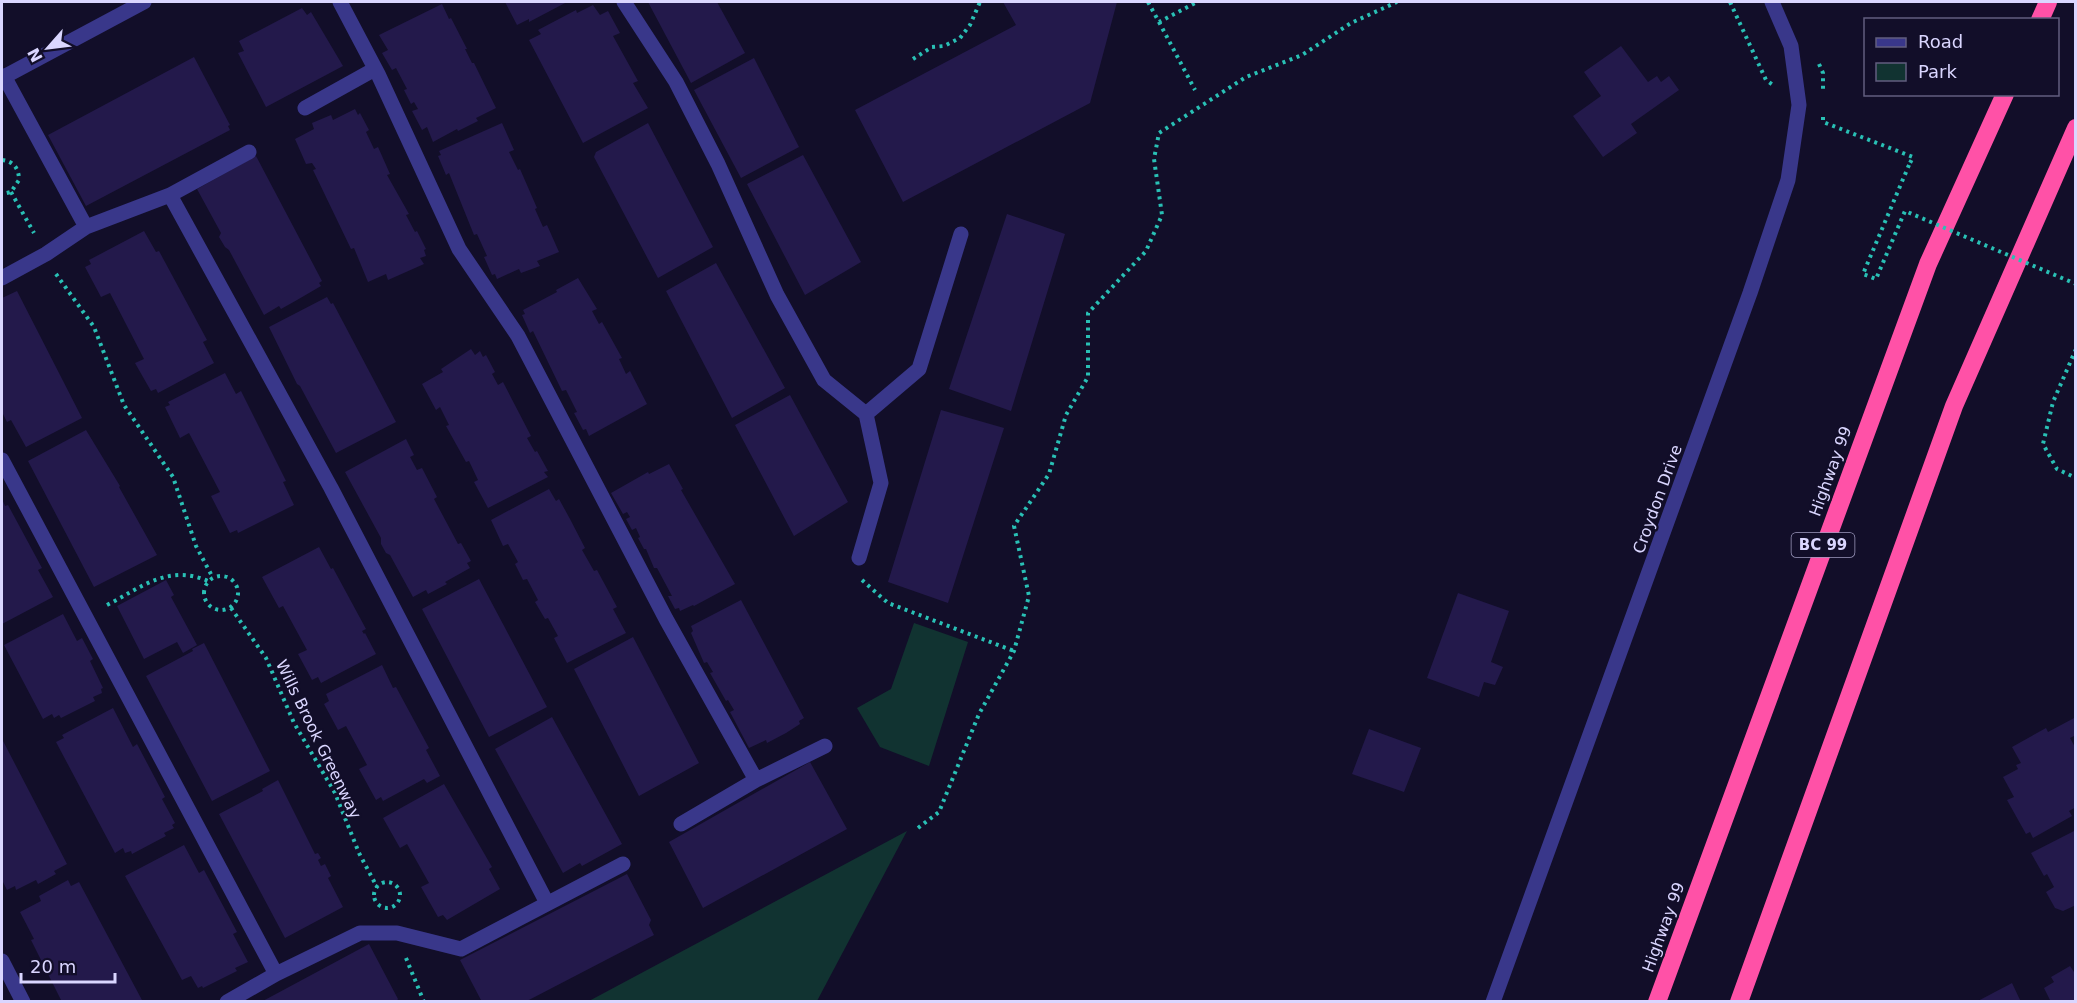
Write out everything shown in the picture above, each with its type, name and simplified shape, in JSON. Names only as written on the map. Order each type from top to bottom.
[{"type":"highway","points":[[2041,18],[2048,2]]},
{"type":"highway","name":"Highway 99","points":[[1657,1002],[1924,274],[2004,96]]},
{"type":"highway","points":[[1739,1002],[1954,406],[2076,128]]},
{"type":"street","points":[[86,227],[3,77],[144,2]]},
{"type":"street","points":[[340,2],[375,69],[459,249],[518,336],[666,619],[756,780]]},
{"type":"street","points":[[624,2],[676,82],[718,164],[777,295],[824,380],[866,414],[881,483],[859,558]]},
{"type":"street","name":"Croydon Drive","points":[[1493,1002],[1750,293],[1788,180],[1799,105],[1791,46],[1772,2]]},
{"type":"street","points":[[305,108],[375,69]]},
{"type":"street","points":[[2,278],[46,254],[86,227],[170,195],[249,152]]},
{"type":"street","points":[[170,195],[331,488],[547,903]]},
{"type":"street","points":[[866,414],[919,369],[961,234]]},
{"type":"street","points":[[2,460],[276,974]]},
{"type":"street","points":[[681,824],[756,780],[825,746]]},
{"type":"street","points":[[227,1002],[276,974],[360,933],[397,933],[461,949],[623,864]]},
{"type":"street","points":[[2,961],[23,1002]]},
{"type":"path","points":[[913,59],[932,47],[944,46],[960,38],[970,25],[980,2]]},
{"type":"path","points":[[1148,2],[1196,90]]},
{"type":"path","points":[[1159,22],[1197,2]]},
{"type":"path","points":[[918,828],[939,812],[979,714],[1014,651],[1029,596],[1014,526],[1049,474],[1066,415],[1088,377],[1088,313],[1146,251],[1162,215],[1154,159],[1159,133],[1246,76],[1302,55],[1351,22],[1397,2]]},
{"type":"path","points":[[1730,2],[1766,80],[1778,89]]},
{"type":"path","points":[[1819,63],[1823,73],[1823,93]]},
{"type":"path","points":[[1823,113],[1823,123],[1913,157],[1863,274],[1876,279],[1905,211],[2076,284]]},
{"type":"path","points":[[2,160],[10,161],[18,169],[19,180],[11,192],[2,194]]},
{"type":"path","points":[[11,192],[39,241]]},
{"type":"path","points":[[54,269],[93,327],[124,405],[173,477],[196,546],[213,578]]},
{"type":"path","points":[[2076,349],[2053,402],[2043,444],[2057,469],[2076,478]]},
{"type":"path","points":[[859,558],[862,580],[888,603],[1014,651]]},
{"type":"path","points":[[85,617],[162,576],[192,574],[208,581]]},
{"type":"path","points":[[226,577],[235,583],[238,594],[231,608],[220,611],[206,604],[203,593],[208,581],[213,578],[226,577]]},
{"type":"path","name":"Wills Brook Greenway","points":[[231,608],[266,658],[294,723],[335,793],[359,853],[377,887]]},
{"type":"path","points":[[383,882],[395,885],[399,896],[396,904],[388,907],[380,905],[375,898],[377,887],[383,882]]},
{"type":"path","points":[[404,953],[424,1002]]},
{"type":"green space","points":[[914,623],[968,642],[929,766],[880,747],[857,708],[891,689]]},
{"type":"green space","points":[[907,831],[817,1001],[589,1001]]},
{"type":"building","points":[[505,2],[567,2],[529,22],[529,19],[517,25]]},
{"type":"building","points":[[648,2],[717,2],[745,53],[691,83]]},
{"type":"building","points":[[1003,2],[1117,2],[1090,103],[903,202],[855,110],[1016,25]]},
{"type":"building","points":[[442,4],[496,108],[476,118],[478,121],[433,142],[427,127],[422,130],[412,111],[418,109],[414,102],[411,104],[404,90],[407,89],[396,68],[392,70],[382,53],[388,50],[379,35]]},
{"type":"building","points":[[593,5],[600,15],[608,11],[620,33],[613,36],[638,81],[633,83],[648,108],[583,143],[529,40],[541,34],[538,30],[576,10],[577,13]]},
{"type":"building","points":[[302,8],[307,15],[311,12],[343,66],[266,107],[238,53],[244,51],[239,41]]},
{"type":"building","points":[[1621,46],[1648,82],[1657,76],[1661,82],[1669,76],[1679,90],[1631,124],[1637,133],[1603,157],[1573,116],[1601,96],[1584,72]]},
{"type":"building","points":[[194,57],[230,125],[228,126],[230,130],[86,206],[48,135]]},
{"type":"building","points":[[754,58],[799,147],[741,178],[694,90]]},
{"type":"building","points":[[355,109],[358,115],[360,113],[369,130],[366,132],[374,149],[378,147],[390,174],[387,175],[409,214],[406,215],[426,249],[424,250],[426,256],[420,258],[424,264],[388,280],[386,274],[368,282],[354,248],[351,249],[313,170],[316,169],[312,163],[306,164],[295,139],[314,129],[312,123],[331,115],[333,120]]},
{"type":"building","points":[[502,123],[514,150],[509,152],[518,170],[520,169],[543,227],[547,225],[559,252],[537,261],[540,266],[521,273],[519,269],[497,279],[495,274],[492,275],[484,257],[487,256],[477,234],[474,235],[449,173],[446,175],[438,156],[441,155],[439,151]]},
{"type":"building","points":[[648,123],[713,247],[658,278],[594,157],[596,152]]},
{"type":"building","points":[[803,155],[861,262],[805,295],[747,184]]},
{"type":"building","points":[[256,156],[322,281],[319,283],[321,286],[281,309],[279,306],[264,315],[229,250],[219,237],[221,233],[197,189]]},
{"type":"building","points":[[1007,214],[1065,234],[1011,411],[949,389]]},
{"type":"building","points":[[144,231],[156,252],[159,251],[207,340],[203,342],[214,363],[158,393],[156,389],[151,391],[135,363],[144,359],[110,293],[101,297],[85,267],[91,264],[89,260]]},
{"type":"building","points":[[716,263],[785,388],[732,418],[666,291]]},
{"type":"building","points":[[578,278],[597,309],[592,311],[599,324],[602,322],[622,358],[619,359],[626,374],[630,371],[647,404],[589,436],[586,429],[583,430],[566,390],[562,391],[533,331],[530,333],[522,315],[525,314],[523,310]]},
{"type":"building","points":[[17,291],[82,418],[26,447],[11,420],[7,422],[2,412],[2,298]]},
{"type":"building","points":[[327,297],[331,304],[333,303],[396,422],[336,453],[297,384],[269,327]]},
{"type":"building","points":[[471,349],[475,355],[480,351],[483,357],[486,355],[495,372],[492,374],[498,385],[503,382],[531,436],[527,438],[548,471],[544,472],[548,477],[488,508],[474,482],[478,480],[469,461],[466,462],[446,426],[449,425],[440,407],[436,410],[422,384],[443,372],[441,369]]},
{"type":"building","points":[[225,373],[236,394],[241,391],[286,481],[283,482],[294,505],[238,533],[237,530],[230,533],[211,496],[220,492],[189,433],[180,438],[165,407],[170,405],[168,402]]},
{"type":"building","points":[[790,395],[848,502],[794,536],[735,425]]},
{"type":"building","points":[[941,410],[1004,428],[948,603],[888,582]]},
{"type":"building","points":[[86,430],[120,486],[157,555],[94,587],[28,461]]},
{"type":"building","points":[[406,439],[414,455],[410,457],[417,470],[422,468],[437,497],[434,499],[458,544],[461,543],[471,561],[467,563],[470,568],[445,582],[447,584],[428,594],[426,590],[413,597],[390,555],[386,553],[381,544],[381,538],[345,472]]},
{"type":"building","points":[[669,464],[683,489],[681,490],[735,584],[680,611],[679,608],[675,609],[668,596],[672,596],[638,538],[640,537],[636,528],[632,530],[626,519],[630,517],[627,512],[623,514],[611,493],[648,472],[649,474]]},
{"type":"building","points":[[549,489],[556,501],[559,499],[570,519],[585,548],[582,550],[594,571],[597,570],[617,607],[613,609],[626,633],[567,663],[554,638],[558,636],[548,618],[545,619],[535,602],[538,600],[527,579],[523,580],[515,564],[518,562],[508,544],[503,546],[491,520]]},
{"type":"building","points":[[2,499],[5,506],[8,505],[42,568],[38,570],[53,597],[2,624]]},
{"type":"building","points":[[319,547],[366,629],[362,631],[376,654],[321,683],[318,677],[312,680],[298,654],[307,650],[283,606],[279,608],[262,577]]},
{"type":"building","points":[[479,579],[547,707],[489,737],[422,609]]},
{"type":"building","points":[[166,580],[174,595],[171,597],[197,645],[183,653],[177,642],[144,659],[117,606]]},
{"type":"building","points":[[1458,593],[1509,611],[1491,662],[1503,667],[1495,685],[1484,682],[1479,697],[1427,678]]},
{"type":"building","points":[[741,600],[804,718],[799,721],[800,724],[786,733],[767,743],[766,740],[749,748],[730,712],[734,710],[728,700],[726,701],[710,673],[713,672],[707,662],[704,663],[691,633],[693,631],[691,626]]},
{"type":"building","points":[[63,614],[77,641],[82,638],[93,659],[90,661],[103,688],[102,693],[93,697],[95,701],[61,718],[59,715],[54,718],[52,714],[43,719],[4,645]]},
{"type":"building","points":[[633,637],[699,763],[639,796],[574,669]]},
{"type":"building","points":[[204,643],[270,771],[212,801],[146,676]]},
{"type":"building","points":[[382,665],[429,748],[426,750],[440,776],[427,783],[424,779],[383,801],[381,797],[376,800],[359,769],[367,765],[346,726],[338,730],[324,704],[329,701],[326,694]]},
{"type":"building","points":[[113,708],[133,747],[137,744],[165,797],[162,799],[175,823],[172,825],[174,828],[164,833],[166,836],[132,854],[131,851],[125,853],[123,848],[115,853],[56,742],[64,738],[62,735]]},
{"type":"building","points":[[552,717],[622,844],[582,866],[580,863],[563,873],[495,749]]},
{"type":"building","points":[[2076,717],[2076,735],[2070,738],[2076,749],[2076,807],[2069,811],[2072,816],[2033,838],[2030,832],[2026,834],[2007,800],[2014,797],[2003,777],[2018,769],[2016,765],[2021,763],[2012,747],[2046,728],[2048,732]]},
{"type":"building","points":[[1369,729],[1421,748],[1404,792],[1352,774]]},
{"type":"building","points":[[2,739],[67,864],[54,871],[56,874],[38,884],[36,880],[16,890],[15,886],[7,890],[2,880]]},
{"type":"building","points":[[810,762],[847,829],[703,908],[669,842]]},
{"type":"building","points":[[278,780],[315,854],[318,853],[321,858],[318,860],[321,866],[325,864],[331,876],[328,878],[343,907],[285,938],[219,814],[263,791],[262,789]]},
{"type":"building","points":[[444,784],[492,867],[489,869],[500,889],[447,920],[443,915],[438,917],[421,887],[429,883],[407,844],[400,848],[383,818]]},
{"type":"building","points":[[2076,830],[2076,905],[2063,911],[2055,908],[2046,892],[2054,887],[2047,874],[2044,876],[2031,853]]},
{"type":"building","points":[[184,845],[199,873],[204,870],[237,932],[233,934],[248,962],[235,968],[237,971],[203,988],[202,986],[198,988],[191,976],[182,980],[125,876]]},
{"type":"building","points":[[627,874],[651,920],[649,925],[654,935],[525,1002],[482,1002],[460,960]]},
{"type":"building","points":[[68,880],[71,886],[79,882],[143,1002],[62,1002],[31,940],[34,939],[20,912],[41,901],[39,896]]},
{"type":"building","points":[[369,944],[398,999],[396,1002],[261,1002]]},
{"type":"building","points":[[2070,966],[2074,972],[2076,971],[2076,1002],[2051,1002],[2044,988],[2054,982],[2051,977]]},
{"type":"building","points":[[2012,983],[2021,1002],[1976,1002]]}]
